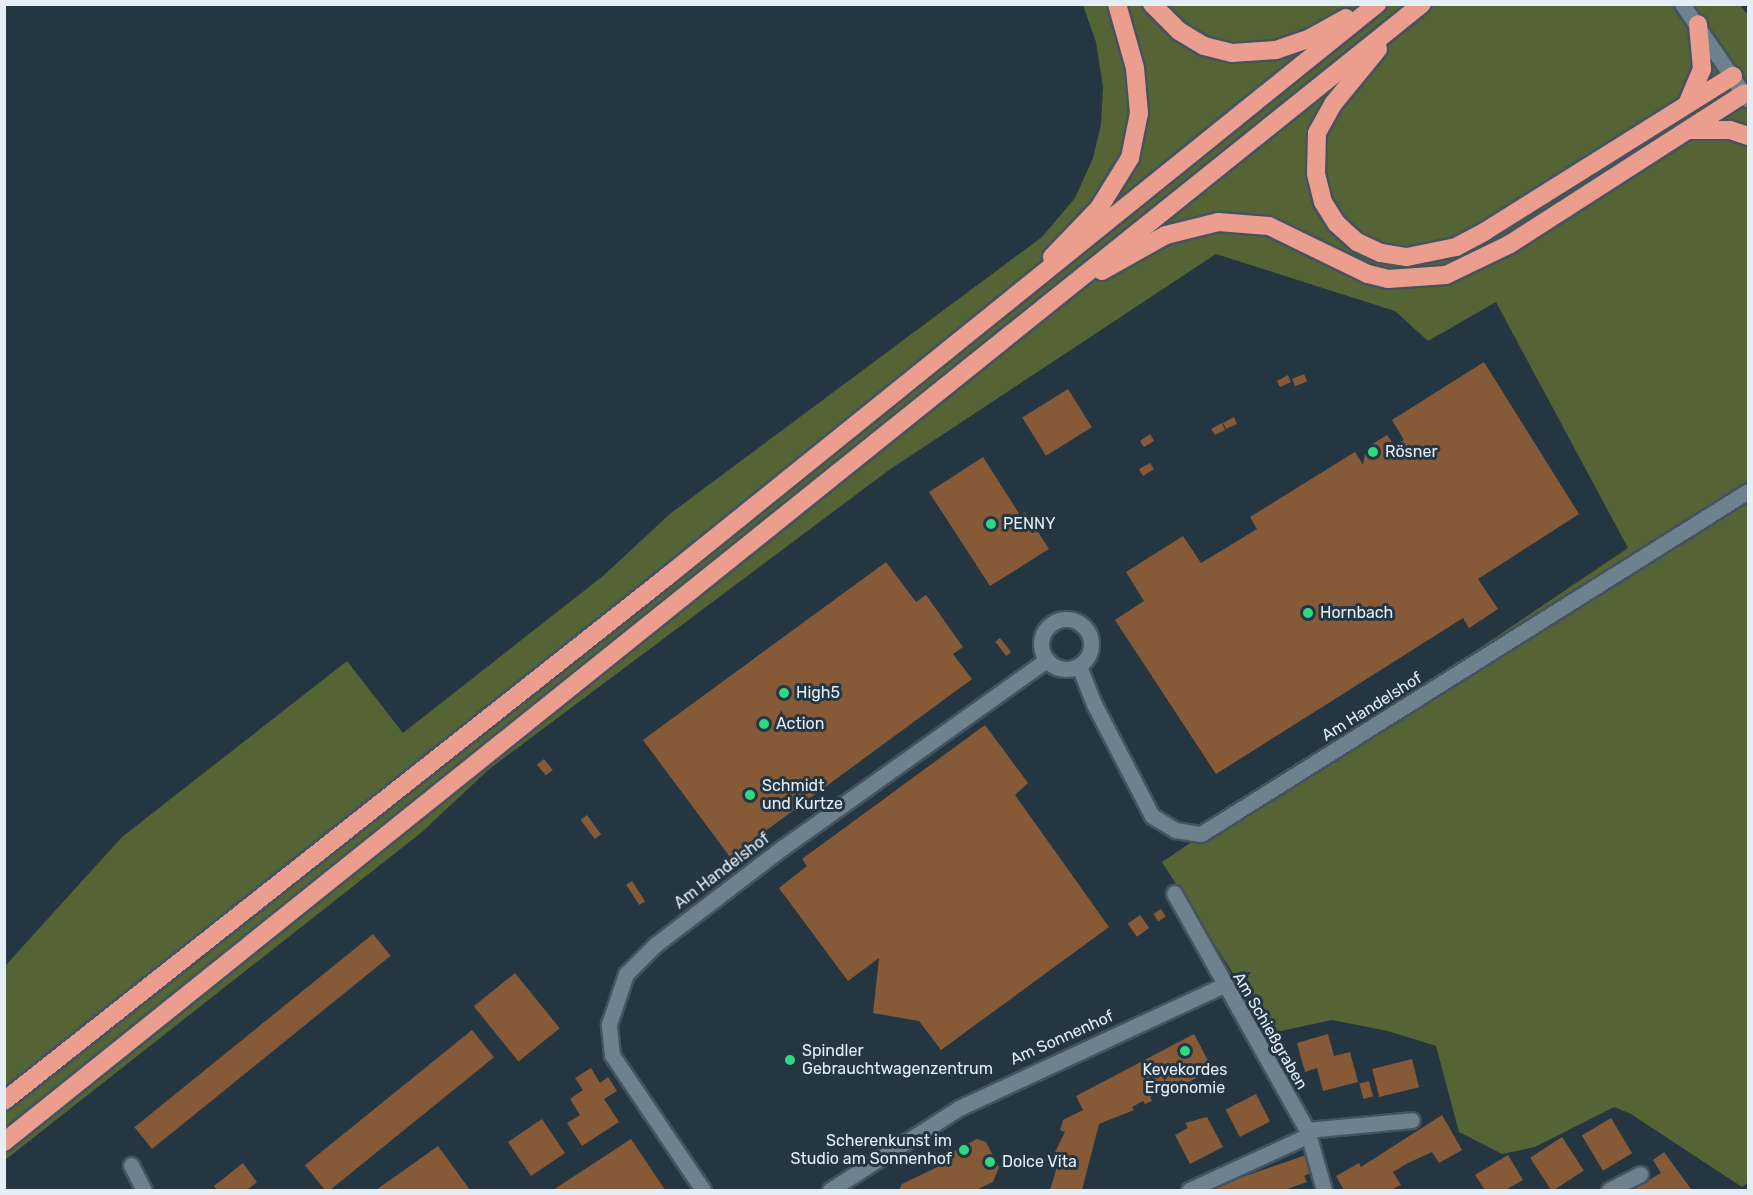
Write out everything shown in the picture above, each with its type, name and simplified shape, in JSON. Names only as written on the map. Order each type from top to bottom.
[{"type":"highway","points":[[1025,289],[1099,208],[1130,158],[1139,113],[1135,68],[1117,4]]},
{"type":"highway","points":[[1152,4],[1179,31],[1204,46],[1247,54],[1310,39],[1368,4]]},
{"type":"highway","points":[[4,1101],[1025,289],[1377,4]]},
{"type":"highway","points":[[4,1143],[1422,4]]},
{"type":"highway","points":[[1400,22],[1333,104],[1317,133],[1315,153],[1323,202],[1337,224],[1357,242],[1381,253],[1407,257],[1456,247],[1733,76]]},
{"type":"highway","points":[[1687,103],[1701,69],[1698,24]]},
{"type":"highway","points":[[1074,284],[1166,236],[1218,222],[1269,226],[1378,277],[1407,280],[1446,274],[1510,244],[1688,130],[1747,97]]},
{"type":"highway","points":[[1688,130],[1730,130],[1749,136]]},
{"type":"street","points":[[1682,4],[1747,97]]},
{"type":"street","name":"Am Handelshof","points":[[1079,666],[1094,704],[1152,816],[1175,830],[1201,834],[1749,491]]},
{"type":"street","points":[[1071,618],[1082,624],[1092,645],[1079,666],[1068,669],[1047,660],[1041,649],[1041,636],[1058,619],[1071,618]]},
{"type":"street","name":"Am Handelshof","points":[[703,1191],[612,1055],[609,1024],[626,974],[654,945],[782,848],[1047,660]]},
{"type":"street","name":"Am Schießgraben","points":[[1174,893],[1222,986],[1308,1133],[1324,1191]]},
{"type":"street","name":"Am Sonnenhof","points":[[830,1191],[969,1103],[1222,986]]},
{"type":"street","points":[[1189,1191],[1308,1133],[1412,1120]]},
{"type":"street","points":[[131,1165],[144,1191]]},
{"type":"street","points":[[1609,1191],[1640,1174]]},
{"type":"green space","points":[[1739,4],[1748,15],[1748,1183],[1742,1187],[1631,1114],[1614,1107],[1535,1147],[1502,1154],[1459,1132],[1436,1046],[1388,1031],[1332,1020],[1271,1033],[1162,862],[1628,548],[1496,302],[1428,341],[1395,311],[1216,254],[889,470],[488,770],[422,832],[5,1160],[5,966],[122,837],[347,661],[403,733],[603,576],[671,513],[1042,237],[1075,198],[1093,158],[1101,124],[1103,87],[1096,42],[1083,5]]},
{"type":"building","name":"Hornbach","points":[[1484,362],[1579,514],[1478,579],[1498,609],[1469,628],[1463,618],[1216,774],[1115,620],[1144,601],[1126,572],[1183,536],[1201,563],[1257,529],[1250,517],[1355,452],[1363,465],[1366,448],[1387,435],[1394,445],[1404,440],[1392,420]]},
{"type":"building","points":[[1304,374],[1307,381],[1295,386],[1292,379]]},
{"type":"building","points":[[1288,375],[1291,382],[1280,387],[1277,381]]},
{"type":"building","points":[[1068,389],[1092,427],[1046,456],[1022,418]]},
{"type":"building","points":[[1234,417],[1237,424],[1226,429],[1223,423]]},
{"type":"building","points":[[1222,423],[1225,430],[1215,435],[1211,429]]},
{"type":"building","points":[[1150,434],[1154,441],[1144,447],[1140,441]]},
{"type":"building","name":"PENNY","points":[[983,457],[1020,515],[1025,512],[1049,549],[990,586],[929,492]]},
{"type":"building","points":[[1150,463],[1154,469],[1143,476],[1139,469]]},
{"type":"building","points":[[886,562],[916,602],[926,595],[963,647],[953,654],[972,679],[730,857],[643,740]]},
{"type":"building","points":[[1000,638],[1011,652],[1006,656],[995,642]]},
{"type":"building","points":[[1386,695],[1391,701],[1382,708],[1378,701]]},
{"type":"building","points":[[985,725],[1028,783],[1015,795],[1109,927],[941,1050],[919,1021],[873,1013],[879,958],[848,981],[779,888],[807,866],[802,859]]},
{"type":"building","points":[[544,759],[553,770],[546,776],[537,765]]},
{"type":"building","points":[[587,815],[601,834],[595,839],[581,820]]},
{"type":"building","points":[[632,881],[645,901],[639,905],[626,885]]},
{"type":"building","points":[[1161,909],[1166,917],[1158,921],[1153,914]]},
{"type":"building","points":[[1140,915],[1149,928],[1137,937],[1128,924]]},
{"type":"building","points":[[373,934],[391,956],[152,1149],[134,1127]]},
{"type":"building","points":[[515,973],[560,1028],[518,1062],[474,1006]]},
{"type":"building","points":[[472,1030],[494,1057],[330,1190],[325,1190],[305,1165]]},
{"type":"building","points":[[1194,1034],[1213,1070],[1184,1084],[1182,1080],[1173,1085],[1175,1089],[1164,1094],[1162,1091],[1150,1097],[1152,1101],[1145,1104],[1143,1101],[1132,1107],[1134,1110],[1099,1124],[1082,1190],[1050,1190],[1059,1160],[1052,1158],[1065,1132],[1060,1130],[1063,1120],[1083,1110],[1076,1096]]},
{"type":"building","points":[[1328,1034],[1334,1056],[1350,1052],[1358,1082],[1323,1091],[1317,1068],[1305,1072],[1297,1043]]},
{"type":"building","points":[[1412,1059],[1419,1087],[1379,1097],[1372,1069]]},
{"type":"building","points":[[591,1068],[600,1083],[608,1077],[617,1091],[604,1099],[619,1122],[582,1146],[567,1123],[580,1115],[570,1099],[583,1090],[575,1078]]},
{"type":"building","points":[[1369,1081],[1373,1096],[1363,1099],[1359,1084]]},
{"type":"building","points":[[1256,1094],[1270,1122],[1240,1137],[1226,1109]]},
{"type":"building","points":[[1442,1115],[1462,1150],[1439,1163],[1432,1152],[1408,1163],[1393,1172],[1401,1185],[1391,1190],[1344,1190],[1336,1176],[1359,1163],[1361,1167]]},
{"type":"building","points":[[1207,1117],[1223,1147],[1190,1164],[1175,1135],[1188,1128],[1185,1123]]},
{"type":"building","points":[[1611,1118],[1632,1153],[1603,1171],[1582,1136]]},
{"type":"building","points":[[542,1119],[565,1153],[531,1176],[508,1142]]},
{"type":"building","points":[[1562,1137],[1584,1171],[1551,1190],[1530,1158]]},
{"type":"building","points":[[631,1139],[665,1190],[553,1190]]},
{"type":"building","points":[[977,1139],[986,1142],[999,1167],[993,1182],[976,1190],[899,1190],[902,1184],[946,1163],[948,1154]]},
{"type":"building","points":[[438,1146],[470,1190],[376,1190]]},
{"type":"building","points":[[1664,1152],[1691,1189],[1632,1190],[1661,1173],[1653,1160]]},
{"type":"building","points":[[1306,1155],[1313,1172],[1304,1176],[1307,1182],[1285,1190],[1205,1190]]},
{"type":"building","points":[[1508,1155],[1523,1180],[1505,1190],[1485,1190],[1475,1175]]},
{"type":"building","points":[[243,1163],[257,1182],[247,1190],[217,1190],[214,1186]]},
{"type":"place","name":"Rösner","points":[[1373,452]]},
{"type":"place","name":"PENNY","points":[[991,524]]},
{"type":"place","name":"Hornbach","points":[[1308,613]]},
{"type":"place","name":"High5","points":[[784,693]]},
{"type":"place","name":"Action","points":[[764,724]]},
{"type":"place","name":"Schmidt und Kurtze","points":[[750,795]]},
{"type":"place","name":"Kevekordes Ergonomie","points":[[1185,1051]]},
{"type":"place","name":"Spindler Gebrauchtwagenzentrum","points":[[790,1060]]},
{"type":"place","name":"Scherenkunst im Studio am Sonnenhof","points":[[964,1150]]},
{"type":"place","name":"Dolce Vita","points":[[990,1162]]}]
